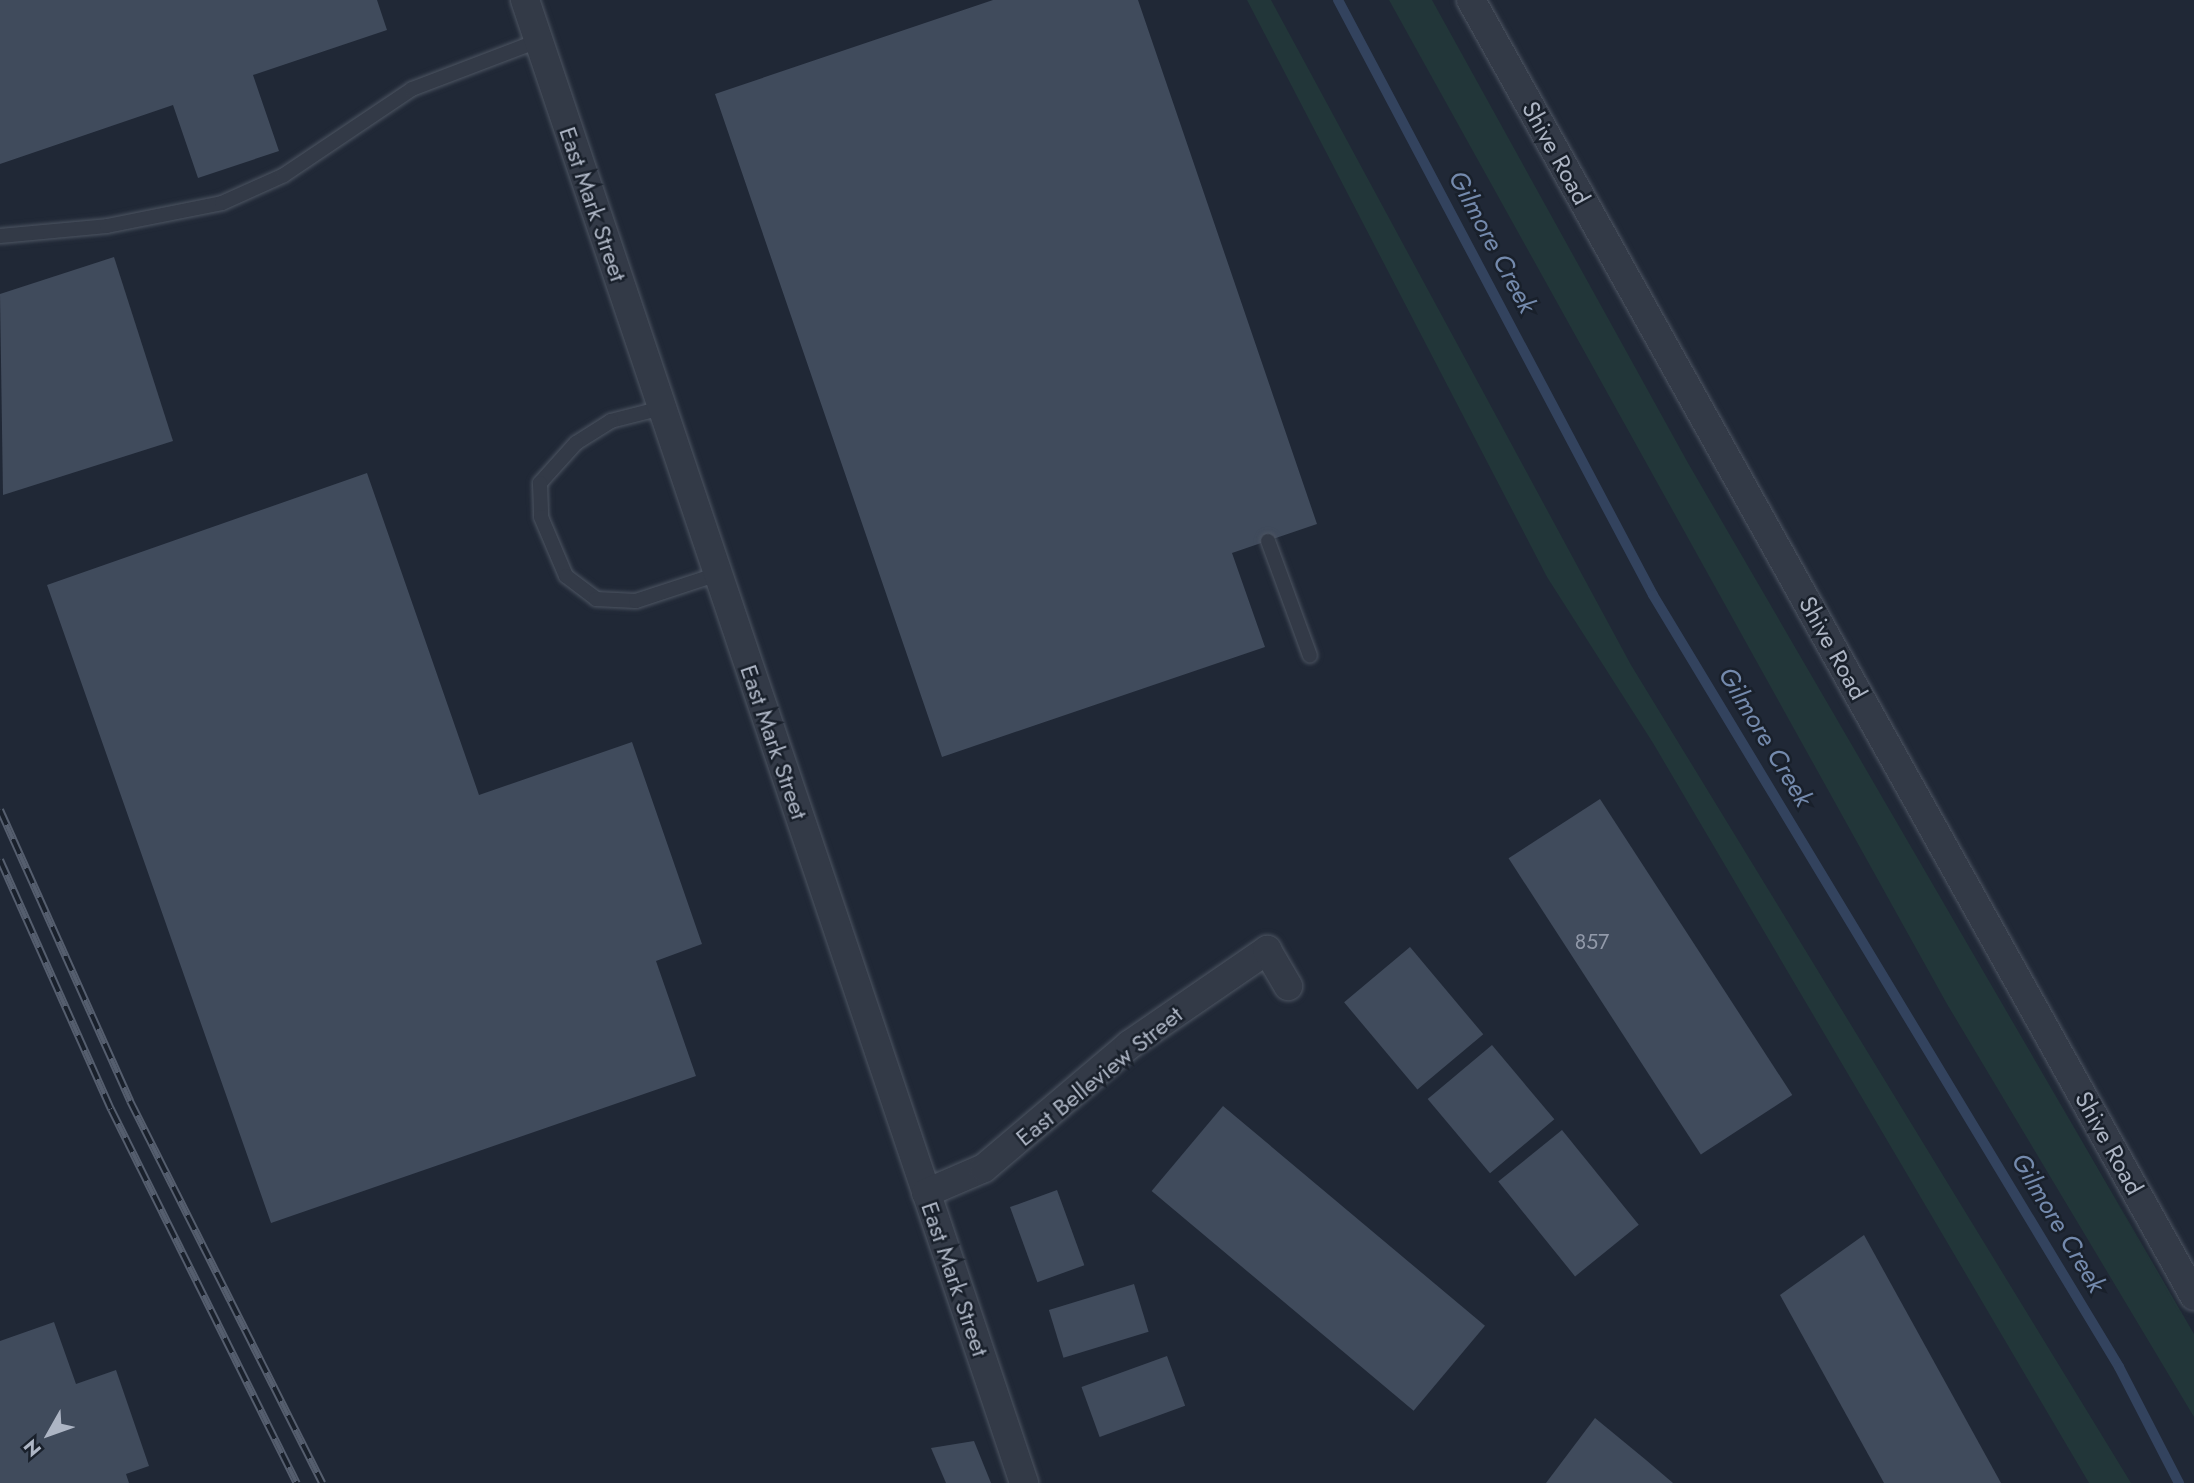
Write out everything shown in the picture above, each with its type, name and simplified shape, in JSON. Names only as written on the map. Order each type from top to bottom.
[{"type":"street","name":"East Mark Street","points":[[525,0],[1024,1483]]},
{"type":"street","name":"Shive Road","points":[[1471,0],[2194,1296]]},
{"type":"street","name":"East Belleview Street","points":[[926,1193],[984,1168],[1129,1045],[1266,950],[1288,986]]},
{"type":"lane","points":[[0,236],[107,226],[222,202],[284,175],[412,89],[538,41]]},
{"type":"lane","points":[[662,408],[611,421],[576,443],[540,483],[541,517],[566,576],[596,599],[636,601],[718,575]]},
{"type":"lane","points":[[1268,541],[1310,656]]},
{"type":"green space","points":[[1247,0],[1271,0],[1631,665],[2131,1483],[2089,1483],[1653,743],[1547,577]]},
{"type":"green space","points":[[1389,0],[1432,0],[1688,463],[2194,1334],[2194,1417],[1947,1004]]},
{"type":"building","points":[[0,0],[377,0],[387,30],[253,75],[279,151],[198,178],[173,105],[0,164]]},
{"type":"building","points":[[993,0],[1138,0],[1317,524],[1232,553],[1265,647],[942,757],[715,94]]},
{"type":"building","points":[[114,257],[173,441],[3,495],[0,294]]},
{"type":"building","points":[[367,473],[479,795],[632,742],[702,944],[656,961],[696,1076],[271,1223],[47,585]]},
{"type":"building","points":[[1600,799],[1792,1095],[1701,1154],[1509,858]]},
{"type":"building","points":[[1410,947],[1483,1034],[1417,1090],[1344,1002]]},
{"type":"building","points":[[1492,1045],[1554,1119],[1490,1173],[1428,1099]]},
{"type":"building","points":[[1223,1106],[1485,1326],[1414,1411],[1152,1191]]},
{"type":"building","points":[[1562,1130],[1639,1225],[1575,1276],[1498,1182]]},
{"type":"building","points":[[1057,1190],[1084,1265],[1037,1282],[1010,1207]]},
{"type":"building","points":[[1864,1235],[2001,1483],[1884,1483],[1780,1295]]},
{"type":"building","points":[[1134,1284],[1149,1332],[1064,1358],[1049,1310]]},
{"type":"building","points":[[54,1322],[76,1384],[116,1370],[149,1466],[126,1474],[129,1483],[0,1483],[0,1341]]},
{"type":"building","points":[[1167,1356],[1185,1406],[1100,1437],[1081,1387]]},
{"type":"building","points":[[1595,1418],[1646,1460],[1673,1483],[1546,1483]]},
{"type":"building","points":[[974,1441],[991,1483],[946,1483],[931,1448]]},
{"type":"waterway","name":"Gilmore Creek","points":[[1338,0],[1653,595],[2119,1367],[2179,1483]]},
{"type":"railway","points":[[0,810],[130,1101],[322,1483]]},
{"type":"railway","points":[[0,860],[111,1109],[297,1483]]}]
